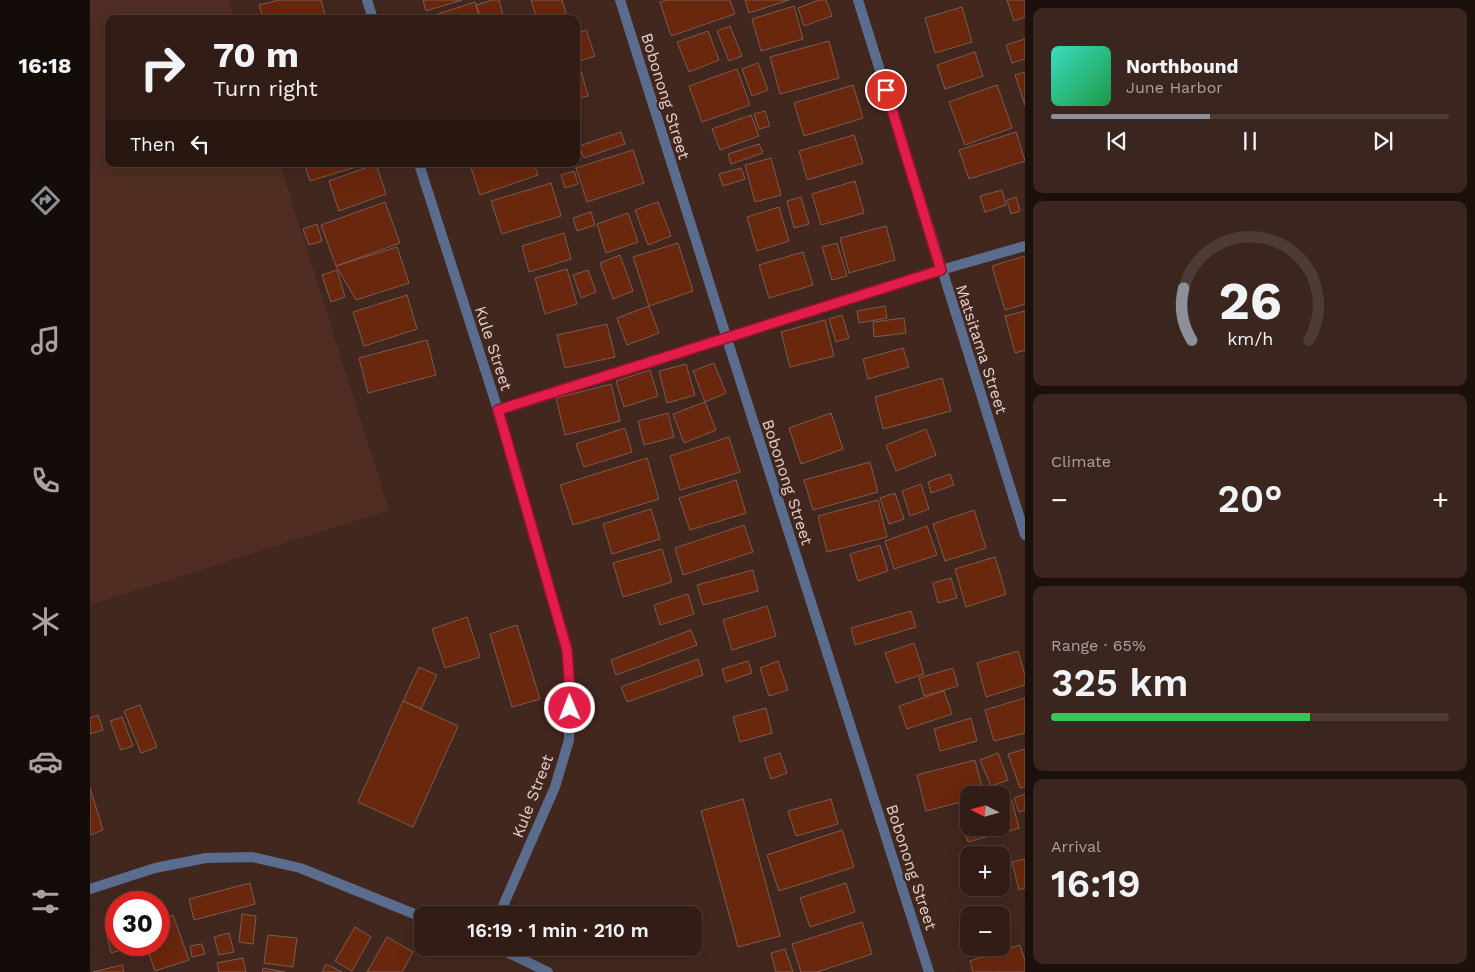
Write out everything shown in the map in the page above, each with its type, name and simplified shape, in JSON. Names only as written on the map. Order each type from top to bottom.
[{"type":"street","points":[[367,0],[372,15]]},
{"type":"street","name":"Bobonong Street","points":[[620,0],[929,972]]},
{"type":"street","name":"Matsitama Street","points":[[858,0],[1025,535]]},
{"type":"street","name":"Kule Street","points":[[420,167],[498,410],[567,650],[570,691],[569,740],[555,787],[503,906]]},
{"type":"street","points":[[498,410],[941,270],[1025,246]]},
{"type":"street","points":[[90,889],[156,868],[206,858],[252,857],[300,868],[414,914]]},
{"type":"street","points":[[515,956],[548,972]]},
{"type":"shaded area","points":[[90,0],[229,0],[234,15],[105,15],[105,167],[281,167],[389,510],[90,605]]},
{"type":"building","points":[[279,0],[321,0],[325,15],[262,15],[259,5]]},
{"type":"building","points":[[423,0],[462,0],[426,11]]},
{"type":"building","points":[[499,0],[503,15],[480,15],[476,5]]},
{"type":"building","points":[[531,0],[562,0],[567,15],[536,15]]},
{"type":"building","points":[[667,0],[730,0],[735,14],[671,36],[660,2]]},
{"type":"building","points":[[745,0],[789,0],[749,13]]},
{"type":"building","points":[[819,0],[826,0],[832,16],[804,26],[798,8]]},
{"type":"building","points":[[1007,0],[1025,0],[1025,17],[1014,21]]},
{"type":"building","points":[[475,2],[479,15],[435,15]]},
{"type":"building","points":[[794,6],[803,39],[761,51],[752,19]]},
{"type":"building","points":[[962,7],[972,42],[935,53],[925,18]]},
{"type":"building","points":[[730,26],[742,56],[729,61],[717,31]]},
{"type":"building","points":[[586,30],[595,56],[580,61],[580,32]]},
{"type":"building","points":[[708,31],[719,60],[689,72],[677,42]]},
{"type":"building","points":[[1025,39],[1025,59],[1012,63],[1006,45]]},
{"type":"building","points":[[829,41],[839,78],[780,94],[770,57]]},
{"type":"building","points":[[975,52],[983,76],[945,89],[937,65]]},
{"type":"building","points":[[758,63],[768,90],[752,96],[742,69]]},
{"type":"building","points":[[737,69],[750,105],[702,122],[689,86]]},
{"type":"building","points":[[580,71],[588,96],[580,98]]},
{"type":"building","points":[[1025,72],[1025,105],[1015,75]]},
{"type":"building","points":[[853,85],[863,118],[804,136],[794,103]]},
{"type":"building","points":[[997,85],[1012,128],[965,145],[949,102]]},
{"type":"building","points":[[765,111],[770,126],[759,129],[754,114]]},
{"type":"building","points":[[751,115],[759,136],[720,150],[712,129]]},
{"type":"building","points":[[621,132],[625,144],[584,158],[580,146]]},
{"type":"building","points":[[1016,132],[1025,161],[969,179],[959,150]]},
{"type":"building","points":[[854,135],[863,163],[807,180],[799,151]]},
{"type":"building","points":[[759,144],[763,153],[731,164],[728,154]]},
{"type":"building","points":[[633,150],[644,183],[587,202],[576,168]]},
{"type":"building","points":[[771,158],[781,195],[755,202],[745,165]]},
{"type":"building","points":[[305,167],[355,167],[310,181]]},
{"type":"building","points":[[368,167],[377,167],[386,194],[339,211],[329,181]]},
{"type":"building","points":[[535,167],[538,175],[480,195],[471,168]]},
{"type":"building","points":[[741,168],[745,179],[723,186],[719,174]]},
{"type":"building","points":[[574,171],[578,184],[565,188],[561,175]]},
{"type":"building","points":[[855,181],[864,213],[821,225],[812,194]]},
{"type":"building","points":[[551,183],[561,216],[502,234],[491,201]]},
{"type":"building","points":[[1002,190],[1006,205],[985,212],[980,196]]},
{"type":"building","points":[[801,197],[809,224],[794,228],[787,201]]},
{"type":"building","points":[[1016,197],[1020,211],[1011,214],[1007,200]]},
{"type":"building","points":[[385,202],[400,243],[336,266],[321,225]]},
{"type":"building","points":[[658,202],[671,236],[648,245],[635,210]]},
{"type":"building","points":[[779,207],[789,241],[757,251],[747,217]]},
{"type":"building","points":[[591,212],[595,225],[577,231],[573,218]]},
{"type":"building","points":[[628,213],[638,242],[606,253],[597,224]]},
{"type":"building","points":[[317,224],[322,241],[309,245],[303,229]]},
{"type":"building","points":[[886,226],[895,260],[849,273],[840,238]]},
{"type":"building","points":[[564,233],[571,259],[529,272],[522,246]]},
{"type":"building","points":[[678,243],[693,291],[649,306],[633,257]]},
{"type":"building","points":[[837,243],[847,276],[832,280],[822,247]]},
{"type":"building","points":[[397,247],[409,283],[356,300],[336,266]]},
{"type":"building","points":[[803,252],[813,285],[769,298],[759,265]]},
{"type":"building","points":[[620,255],[633,291],[613,299],[600,263]]},
{"type":"building","points":[[1025,256],[1025,304],[1005,310],[992,266]]},
{"type":"building","points":[[567,269],[577,304],[545,314],[535,278]]},
{"type":"building","points":[[337,270],[345,297],[331,302],[322,275]]},
{"type":"building","points":[[588,270],[596,292],[581,298],[573,275]]},
{"type":"building","points":[[407,295],[417,329],[364,346],[353,312]]},
{"type":"building","points":[[649,306],[659,333],[627,345],[617,318]]},
{"type":"building","points":[[885,306],[887,318],[859,323],[857,311]]},
{"type":"building","points":[[1025,311],[1025,350],[1015,353],[1005,316]]},
{"type":"building","points":[[842,315],[849,338],[836,342],[829,319]]},
{"type":"building","points":[[904,318],[906,333],[874,337],[873,322]]},
{"type":"building","points":[[825,320],[834,356],[790,367],[781,332]]},
{"type":"building","points":[[607,324],[615,357],[565,368],[557,335]]},
{"type":"building","points":[[427,340],[436,375],[368,393],[359,358]]},
{"type":"building","points":[[903,348],[909,367],[868,379],[863,359]]},
{"type":"building","points":[[714,363],[726,393],[705,402],[693,371]]},
{"type":"building","points":[[686,364],[695,395],[667,403],[659,371]]},
{"type":"building","points":[[650,370],[658,396],[624,407],[616,381]]},
{"type":"building","points":[[942,378],[951,411],[883,429],[875,397]]},
{"type":"building","points":[[611,384],[620,421],[565,435],[556,398]]},
{"type":"building","points":[[705,402],[716,430],[684,443],[673,414]]},
{"type":"building","points":[[668,413],[674,437],[644,445],[638,421]]},
{"type":"building","points":[[831,413],[843,449],[801,464],[789,428]]},
{"type":"building","points":[[625,428],[632,452],[584,467],[576,444]]},
{"type":"building","points":[[926,429],[936,455],[896,471],[886,445]]},
{"type":"building","points":[[729,437],[740,472],[680,490],[670,456]]},
{"type":"building","points":[[647,458],[659,499],[573,525],[560,485]]},
{"type":"building","points":[[870,462],[878,492],[813,510],[804,480]]},
{"type":"building","points":[[950,474],[954,485],[931,493],[928,482]]},
{"type":"building","points":[[736,480],[746,513],[690,530],[679,498]]},
{"type":"building","points":[[921,484],[929,509],[910,516],[902,491]]},
{"type":"building","points":[[895,493],[904,519],[889,524],[880,498]]},
{"type":"building","points":[[878,500],[887,537],[827,552],[818,516]]},
{"type":"building","points":[[651,509],[660,539],[612,554],[603,524]]},
{"type":"building","points":[[974,510],[986,548],[945,561],[933,524]]},
{"type":"building","points":[[744,525],[753,552],[683,575],[675,548]]},
{"type":"building","points":[[927,526],[937,555],[894,569],[885,541]]},
{"type":"building","points":[[880,545],[888,571],[858,581],[850,554]]},
{"type":"building","points":[[662,549],[672,582],[623,597],[613,563]]},
{"type":"building","points":[[995,557],[1006,594],[966,607],[955,569]]},
{"type":"building","points":[[753,570],[758,591],[703,605],[697,585]]},
{"type":"building","points":[[951,578],[957,598],[938,603],[933,583]]},
{"type":"building","points":[[688,594],[694,614],[660,625],[654,605]]},
{"type":"building","points":[[767,606],[776,636],[732,650],[723,620]]},
{"type":"building","points":[[911,611],[916,627],[855,645],[851,628]]},
{"type":"building","points":[[467,617],[480,657],[445,668],[432,629]]},
{"type":"building","points":[[517,625],[540,699],[512,707],[490,634]]},
{"type":"building","points":[[691,630],[697,645],[616,675],[611,660]]},
{"type":"building","points":[[914,643],[924,674],[896,683],[885,653]]},
{"type":"building","points":[[1018,651],[1025,675],[1025,685],[986,697],[977,663]]},
{"type":"building","points":[[698,659],[703,675],[627,702],[621,687]]},
{"type":"building","points":[[748,661],[752,673],[726,682],[722,669]]},
{"type":"building","points":[[778,661],[788,690],[769,696],[760,668]]},
{"type":"building","points":[[419,667],[437,675],[421,709],[403,701]]},
{"type":"building","points":[[953,668],[958,686],[924,696],[919,678]]},
{"type":"building","points":[[944,691],[952,714],[907,729],[899,706]]},
{"type":"building","points":[[1025,698],[1025,733],[994,741],[985,710]]},
{"type":"building","points":[[403,701],[458,726],[413,827],[358,802]]},
{"type":"building","points":[[140,705],[157,747],[141,753],[124,711]]},
{"type":"building","points":[[766,708],[772,733],[740,742],[733,717]]},
{"type":"building","points":[[98,715],[103,730],[90,734],[90,718]]},
{"type":"building","points":[[122,717],[133,746],[121,750],[110,721]]},
{"type":"building","points":[[971,718],[977,741],[940,751],[934,729]]},
{"type":"building","points":[[1025,749],[1025,787],[1020,788],[1008,754]]},
{"type":"building","points":[[780,753],[787,773],[771,779],[764,758]]},
{"type":"building","points":[[998,753],[1008,780],[991,786],[980,760]]},
{"type":"building","points":[[975,760],[982,786],[960,786],[960,802],[926,811],[917,775]]},
{"type":"building","points":[[90,788],[103,830],[90,835]]},
{"type":"building","points":[[1025,794],[1025,810],[1019,812],[1014,798]]},
{"type":"building","points":[[743,799],[780,936],[738,947],[701,811]]},
{"type":"building","points":[[831,799],[838,824],[796,836],[788,811]]},
{"type":"building","points":[[1012,801],[1019,828],[1010,831],[1010,802]]},
{"type":"building","points":[[842,830],[854,867],[779,891],[767,855]]},
{"type":"building","points":[[966,836],[986,837],[968,842]]},
{"type":"building","points":[[1025,859],[1025,888],[1019,890],[1012,862]]},
{"type":"building","points":[[250,883],[255,904],[194,920],[189,899]]},
{"type":"building","points":[[846,883],[855,912],[810,927],[800,898]]},
{"type":"building","points":[[242,914],[256,916],[253,944],[239,942]]},
{"type":"building","points":[[173,915],[189,960],[155,971],[150,956],[170,956],[170,916]]},
{"type":"building","points":[[862,922],[872,954],[817,972],[801,972],[792,944]]},
{"type":"building","points":[[355,927],[371,937],[352,971],[335,961]]},
{"type":"building","points":[[229,933],[234,952],[219,955],[214,937]]},
{"type":"building","points":[[268,935],[297,938],[293,967],[264,963]]},
{"type":"building","points":[[387,937],[413,952],[402,972],[367,972]]},
{"type":"building","points":[[202,944],[205,954],[192,957],[190,946]]},
{"type":"building","points":[[1020,945],[1025,961],[1025,972],[973,972],[970,961],[986,956],[1010,956],[1010,948]]},
{"type":"building","points":[[785,949],[793,972],[776,972],[771,953]]},
{"type":"building","points":[[243,958],[246,972],[219,972],[217,963]]},
{"type":"building","points":[[326,964],[342,972],[322,972]]},
{"type":"building","points":[[122,965],[124,972],[93,972]]},
{"type":"building","points":[[263,968],[285,972],[262,972]]},
{"type":"route","points":[[570,708],[567,650],[498,410],[941,270],[886,90]]}]
